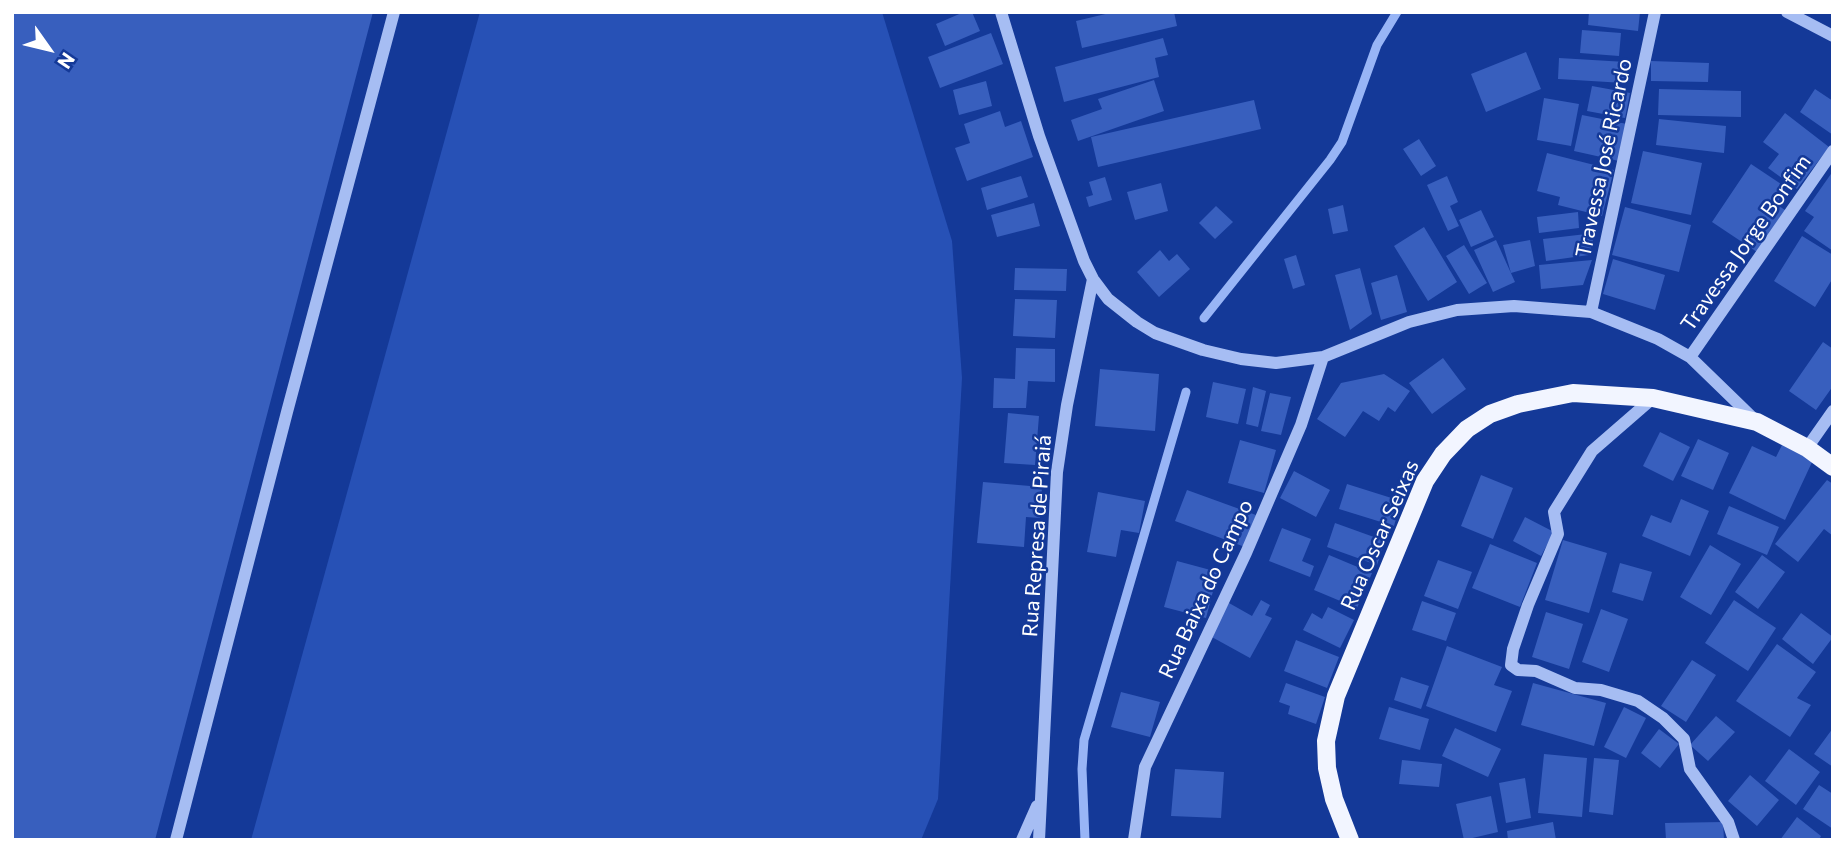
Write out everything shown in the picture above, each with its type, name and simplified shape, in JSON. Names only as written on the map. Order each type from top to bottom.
[{"type":"main road","name":"Rua Oscar Seixas","points":[[1350,840],[1334,799],[1327,768],[1326,741],[1336,696],[1425,481],[1466,429],[1490,414],[1518,404],[1573,393],[1653,398],[1757,422],[1807,448],[1833,467]]},
{"type":"street","points":[[176,840],[394,12]]},
{"type":"street","points":[[1001,12],[1040,136],[1084,261],[1108,299],[1156,333],[1241,359],[1298,362],[1323,357],[1409,321],[1457,310],[1514,306],[1591,312],[1658,339],[1690,357],[1757,422]]},
{"type":"street","name":"Travessa José Ricardo","points":[[1591,312],[1655,12]]},
{"type":"street","points":[[1787,12],[1833,36]]},
{"type":"street","name":"Travessa Jorge Bonfim","points":[[1690,357],[1833,151]]},
{"type":"street","name":"Rua Represa de Piraiá","points":[[1039,840],[1057,472],[1072,380],[1093,279]]},
{"type":"street","name":"Rua Baixa do Campo","points":[[1134,840],[1145,767],[1195,656],[1246,553],[1301,425],[1323,357]]},
{"type":"street","points":[[1653,398],[1592,451],[1554,512],[1558,534],[1528,605],[1513,649],[1511,665],[1518,670],[1536,671],[1574,688],[1601,690],[1638,701],[1663,718],[1684,739],[1690,769],[1728,822],[1734,840]]},
{"type":"street","points":[[1807,448],[1833,411]]},
{"type":"street","name":"Rua Represa de Piraiá","points":[[1022,840],[1040,799]]},
{"type":"shaded area","points":[[480,12],[882,12],[952,241],[962,378],[938,799],[921,840],[251,840]]},
{"type":"building","points":[[12,12],[373,12],[155,840],[12,840]]},
{"type":"building","points":[[964,12],[972,12],[980,31],[945,46],[936,24]]},
{"type":"building","points":[[1114,12],[1174,12],[1177,26],[1082,48],[1076,21]]},
{"type":"building","points":[[1589,12],[1640,12],[1638,31],[1588,25]]},
{"type":"building","points":[[1582,30],[1621,33],[1619,56],[1580,53]]},
{"type":"building","points":[[991,33],[1003,64],[940,88],[928,57]]},
{"type":"building","points":[[1163,38],[1168,55],[1155,58],[1159,77],[1064,102],[1055,67]]},
{"type":"building","points":[[1526,52],[1541,89],[1486,112],[1471,74]]},
{"type":"building","points":[[1559,58],[1626,62],[1624,83],[1558,79]]},
{"type":"building","points":[[1651,61],[1709,63],[1708,82],[1651,81]]},
{"type":"building","points":[[1154,80],[1164,111],[1078,141],[1071,120],[1102,109],[1098,99]]},
{"type":"building","points":[[986,81],[992,106],[959,115],[953,90]]},
{"type":"building","points":[[1592,86],[1630,93],[1625,118],[1587,111]]},
{"type":"building","points":[[1659,89],[1741,91],[1741,117],[1658,115]]},
{"type":"building","points":[[1815,89],[1833,101],[1833,135],[1800,112]]},
{"type":"building","points":[[1544,98],[1579,104],[1571,146],[1537,140]]},
{"type":"building","points":[[1254,100],[1261,129],[1098,167],[1091,137]]},
{"type":"building","points":[[1000,111],[1005,127],[1021,121],[1033,157],[967,181],[955,148],[970,143],[964,124]]},
{"type":"building","points":[[1785,113],[1829,147],[1797,189],[1768,168],[1779,154],[1763,142]]},
{"type":"building","points":[[1582,115],[1627,124],[1619,161],[1574,151]]},
{"type":"building","points":[[1659,119],[1726,126],[1724,153],[1656,145]]},
{"type":"building","points":[[1419,139],[1436,166],[1421,176],[1403,149]]},
{"type":"building","points":[[1643,151],[1702,163],[1691,215],[1631,203]]},
{"type":"building","points":[[1547,153],[1614,170],[1602,216],[1558,205],[1560,197],[1537,191]]},
{"type":"building","points":[[1751,164],[1787,188],[1776,204],[1788,212],[1760,254],[1712,222]]},
{"type":"building","points":[[1833,171],[1833,251],[1804,231],[1814,217],[1805,211]]},
{"type":"building","points":[[1021,176],[1028,197],[987,210],[981,188]]},
{"type":"building","points":[[1447,176],[1458,202],[1450,206],[1459,226],[1448,231],[1427,185]]},
{"type":"building","points":[[1105,177],[1112,200],[1089,207],[1086,197],[1093,195],[1089,182]]},
{"type":"building","points":[[1161,183],[1168,211],[1135,220],[1127,192]]},
{"type":"building","points":[[1034,203],[1040,226],[997,237],[991,215]]},
{"type":"building","points":[[1343,205],[1348,231],[1333,234],[1328,209]]},
{"type":"building","points":[[1216,206],[1233,222],[1215,239],[1199,223]]},
{"type":"building","points":[[1625,207],[1691,225],[1679,272],[1612,255]]},
{"type":"building","points":[[1481,210],[1494,237],[1471,247],[1459,220]]},
{"type":"building","points":[[1578,212],[1579,228],[1539,233],[1537,217]]},
{"type":"building","points":[[1424,227],[1457,282],[1428,301],[1394,246]]},
{"type":"building","points":[[1595,233],[1589,255],[1546,261],[1543,239]]},
{"type":"building","points":[[1802,236],[1833,255],[1833,278],[1815,307],[1774,281]]},
{"type":"building","points":[[1496,240],[1515,282],[1493,292],[1474,250]]},
{"type":"building","points":[[1530,240],[1535,266],[1511,273],[1503,245]]},
{"type":"building","points":[[1464,245],[1487,283],[1469,294],[1446,256]]},
{"type":"building","points":[[1160,250],[1169,261],[1177,254],[1190,269],[1159,297],[1137,272]]},
{"type":"building","points":[[1296,255],[1305,285],[1293,289],[1284,259]]},
{"type":"building","points":[[1613,259],[1665,275],[1655,310],[1603,294]]},
{"type":"building","points":[[1592,260],[1583,285],[1541,289],[1539,265]]},
{"type":"building","points":[[1015,268],[1067,269],[1066,291],[1014,290]]},
{"type":"building","points":[[1360,268],[1372,314],[1350,330],[1335,275]]},
{"type":"building","points":[[1397,275],[1407,312],[1381,320],[1371,283]]},
{"type":"building","points":[[1015,299],[1057,300],[1055,338],[1013,336]]},
{"type":"building","points":[[1823,342],[1833,349],[1833,386],[1816,410],[1789,391]]},
{"type":"building","points":[[1016,348],[1055,349],[1055,382],[1028,381],[1026,408],[993,408],[994,378],[1015,379]]},
{"type":"building","points":[[1443,358],[1466,389],[1432,414],[1409,383]]},
{"type":"building","points":[[1100,369],[1159,374],[1155,431],[1095,426]]},
{"type":"building","points":[[1384,374],[1410,391],[1395,412],[1388,407],[1379,421],[1363,411],[1345,437],[1317,419],[1341,383]]},
{"type":"building","points":[[1213,382],[1246,389],[1238,424],[1206,417]]},
{"type":"building","points":[[1253,387],[1266,391],[1258,427],[1246,424]]},
{"type":"building","points":[[1270,393],[1291,397],[1281,435],[1261,431]]},
{"type":"building","points":[[1008,413],[1039,416],[1035,465],[1004,463]]},
{"type":"building","points":[[1660,432],[1690,447],[1673,481],[1643,466]]},
{"type":"building","points":[[1698,439],[1729,453],[1713,490],[1681,476]]},
{"type":"building","points":[[1240,440],[1276,450],[1264,493],[1228,483]]},
{"type":"building","points":[[1782,445],[1813,460],[1785,520],[1729,493],[1752,446],[1776,457]]},
{"type":"building","points":[[1294,471],[1330,490],[1316,517],[1280,498]]},
{"type":"building","points":[[1481,475],[1513,488],[1493,539],[1461,526]]},
{"type":"building","points":[[1827,480],[1833,484],[1833,536],[1824,529],[1798,562],[1775,544]]},
{"type":"building","points":[[983,482],[1042,487],[1040,518],[1026,517],[1024,547],[977,543]]},
{"type":"building","points":[[1347,484],[1401,501],[1394,526],[1339,509]]},
{"type":"building","points":[[1187,490],[1256,515],[1245,547],[1175,521]]},
{"type":"building","points":[[1098,492],[1145,501],[1139,533],[1121,530],[1116,557],[1087,552]]},
{"type":"building","points":[[1681,499],[1709,511],[1690,556],[1642,536],[1651,515],[1671,523]]},
{"type":"building","points":[[1729,506],[1779,527],[1767,555],[1717,534]]},
{"type":"building","points":[[1525,517],[1554,532],[1541,556],[1513,541]]},
{"type":"building","points":[[1335,523],[1385,541],[1377,565],[1327,547]]},
{"type":"building","points":[[1282,528],[1311,539],[1302,561],[1314,566],[1310,577],[1269,561]]},
{"type":"building","points":[[1563,540],[1607,553],[1589,613],[1545,600]]},
{"type":"building","points":[[1490,544],[1537,563],[1520,607],[1472,588]]},
{"type":"building","points":[[1710,545],[1741,564],[1711,615],[1680,597]]},
{"type":"building","points":[[1329,555],[1372,573],[1357,608],[1314,590]]},
{"type":"building","points":[[1762,555],[1785,572],[1758,609],[1735,592]]},
{"type":"building","points":[[1438,560],[1472,572],[1458,609],[1424,596]]},
{"type":"building","points":[[1177,561],[1218,572],[1206,618],[1164,607]]},
{"type":"building","points":[[1620,563],[1652,572],[1643,601],[1612,592]]},
{"type":"building","points":[[1261,600],[1270,605],[1265,615],[1272,618],[1250,658],[1210,636],[1229,603],[1252,616]]},
{"type":"building","points":[[1734,600],[1776,628],[1748,671],[1705,643]]},
{"type":"building","points":[[1422,601],[1456,613],[1446,641],[1412,630]]},
{"type":"building","points":[[1328,607],[1354,620],[1340,648],[1303,630],[1312,613],[1322,619]]},
{"type":"building","points":[[1601,609],[1628,619],[1609,672],[1582,662]]},
{"type":"building","points":[[1546,612],[1583,624],[1569,669],[1532,657]]},
{"type":"building","points":[[1801,613],[1833,637],[1813,664],[1782,639]]},
{"type":"building","points":[[1296,640],[1339,657],[1327,688],[1284,671]]},
{"type":"building","points":[[1777,644],[1816,672],[1797,698],[1811,705],[1790,737],[1736,701]]},
{"type":"building","points":[[1447,646],[1502,667],[1494,685],[1512,691],[1496,732],[1426,706]]},
{"type":"building","points":[[1692,660],[1716,675],[1686,722],[1661,706]]},
{"type":"building","points":[[1401,677],[1429,686],[1421,709],[1394,700]]},
{"type":"building","points":[[1286,683],[1325,697],[1316,724],[1288,714],[1290,706],[1279,702]]},
{"type":"building","points":[[1533,683],[1606,703],[1594,746],[1521,725]]},
{"type":"building","points":[[1121,692],[1160,702],[1150,737],[1111,727]]},
{"type":"building","points":[[1389,707],[1429,719],[1420,750],[1379,739]]},
{"type":"building","points":[[1624,707],[1646,718],[1626,758],[1604,747]]},
{"type":"building","points":[[1716,716],[1735,732],[1708,761],[1690,745]]},
{"type":"building","points":[[1455,728],[1501,749],[1488,777],[1442,756]]},
{"type":"building","points":[[1833,728],[1833,767],[1814,754]]},
{"type":"building","points":[[1659,729],[1679,744],[1660,768],[1641,753]]},
{"type":"building","points":[[1789,749],[1820,772],[1796,805],[1765,781]]},
{"type":"building","points":[[1544,754],[1587,758],[1582,817],[1538,813]]},
{"type":"building","points":[[1594,758],[1619,760],[1613,815],[1589,812]]},
{"type":"building","points":[[1402,760],[1442,764],[1439,787],[1399,784]]},
{"type":"building","points":[[1175,769],[1224,772],[1221,818],[1171,816]]},
{"type":"building","points":[[1750,775],[1779,800],[1757,826],[1728,801]]},
{"type":"building","points":[[1525,778],[1531,818],[1506,823],[1499,783]]},
{"type":"building","points":[[1819,785],[1833,794],[1833,829],[1803,809]]},
{"type":"building","points":[[1491,796],[1498,832],[1464,840],[1456,804]]},
{"type":"building","points":[[1797,817],[1821,836],[1819,840],[1780,840]]},
{"type":"building","points":[[1553,822],[1556,840],[1508,840],[1507,831]]},
{"type":"building","points":[[1723,822],[1724,840],[1666,840],[1665,823]]},
{"type":"waterway","points":[[1204,318],[1342,142],[1377,45],[1397,12]]},
{"type":"waterway","points":[[1085,840],[1082,769],[1084,740],[1186,392]]}]
